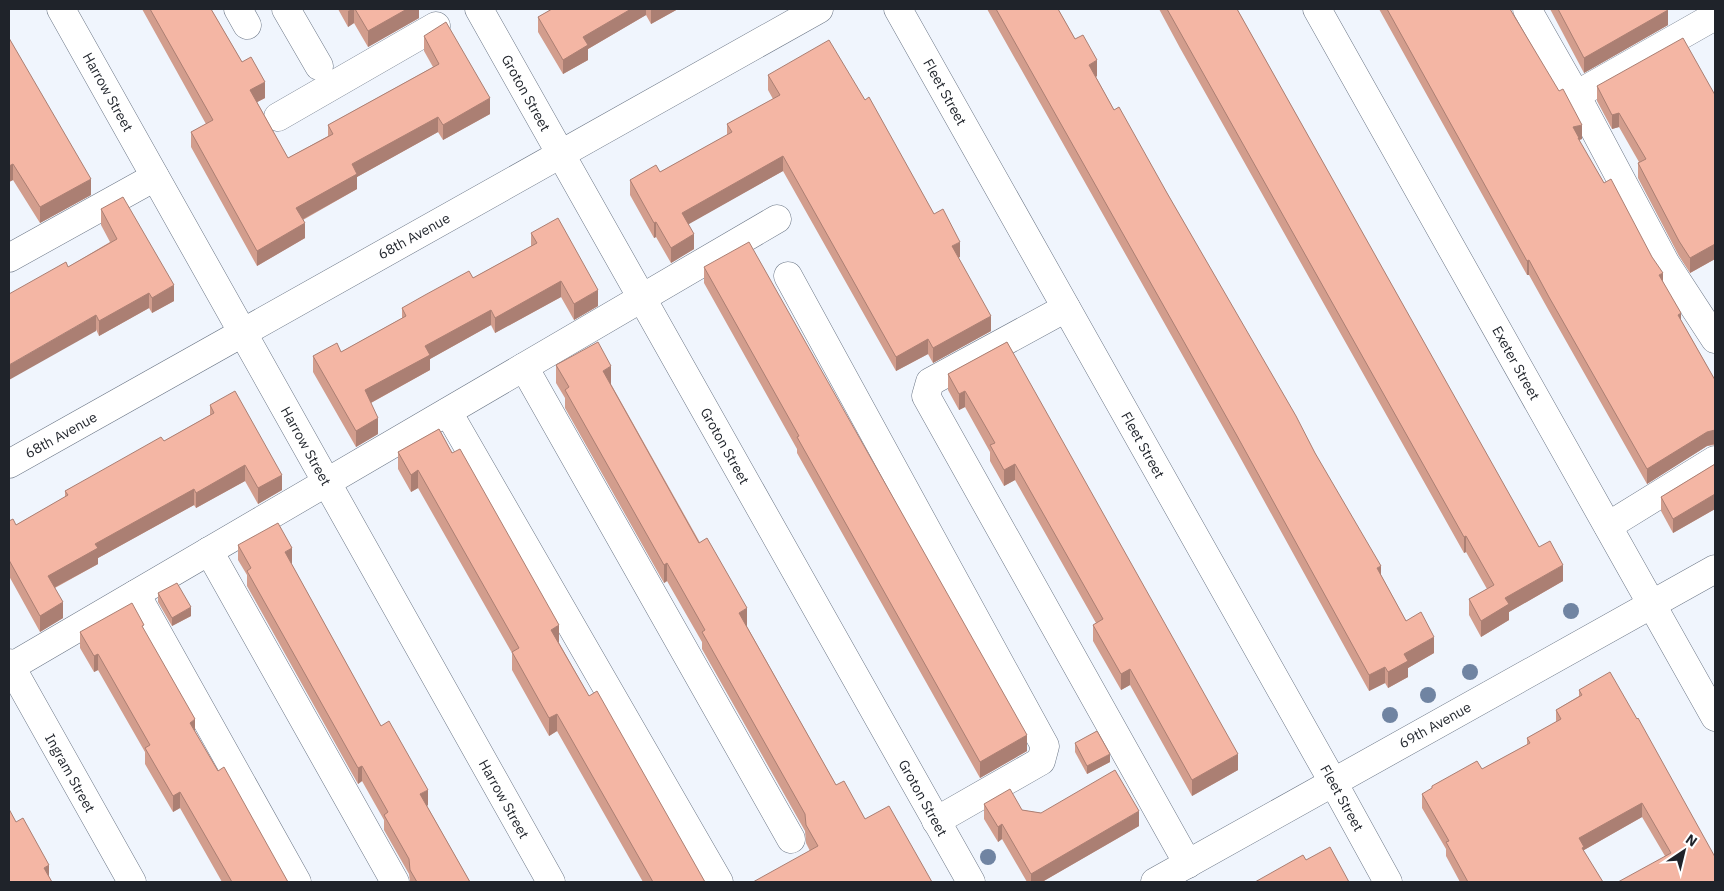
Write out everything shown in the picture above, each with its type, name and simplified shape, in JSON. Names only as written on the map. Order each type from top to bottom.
[{"type":"street","name":"Harrow Street","points":[[61,9],[552,882]]},
{"type":"street","points":[[286,9],[319,66]]},
{"type":"street","name":"Groton Street","points":[[479,9],[971,882]]},
{"type":"street","name":"68th Avenue","points":[[9,464],[819,9]]},
{"type":"street","name":"Fleet Street","points":[[898,9],[1388,882]]},
{"type":"street","name":"Exeter Street","points":[[1317,9],[1715,717]]},
{"type":"street","points":[[1527,9],[1576,95],[1666,264],[1715,339]]},
{"type":"street","points":[[1576,95],[1715,16]]},
{"type":"street","points":[[278,117],[436,26]]},
{"type":"street","points":[[9,258],[155,177]]},
{"type":"street","points":[[9,666],[327,483],[777,219]]},
{"type":"street","points":[[788,276],[1046,746],[1041,761],[936,822]]},
{"type":"street","points":[[1066,308],[930,382],[926,396],[1188,864]]},
{"type":"street","points":[[524,367],[791,839]]},
{"type":"street","points":[[448,412],[719,882]]},
{"type":"street","points":[[1608,526],[1715,460]]},
{"type":"street","points":[[209,551],[395,882]]},
{"type":"street","name":"69th Avenue","points":[[1155,882],[1715,569]]},
{"type":"street","points":[[136,594],[297,882]]},
{"type":"street","name":"Ingram Street","points":[[9,666],[132,882]]},
{"type":"building","points":[[150,9],[211,9],[242,62],[251,57],[265,82],[250,90],[288,158],[333,134],[328,125],[439,64],[424,36],[446,22],[490,98],[443,125],[438,117],[352,164],[357,174],[296,208],[305,223],[257,251],[191,132],[213,120]]},
{"type":"building","points":[[355,9],[407,9],[368,31]]},
{"type":"building","points":[[552,9],[631,9],[583,37],[588,45],[563,60],[538,17]]},
{"type":"building","points":[[996,9],[1058,9],[1075,39],[1083,35],[1097,60],[1089,65],[1114,110],[1119,107],[1296,416],[1315,453],[1381,566],[1377,568],[1406,621],[1421,612],[1434,637],[1404,654],[1408,661],[1388,672],[1385,667],[1369,675],[1236,434]]},
{"type":"building","points":[[1167,9],[1237,9],[1539,547],[1550,541],[1563,565],[1505,598],[1509,604],[1481,621],[1469,599],[1494,585],[1466,536],[1464,537]]},
{"type":"building","points":[[1387,9],[1510,9],[1559,91],[1563,89],[1582,125],[1573,127],[1604,183],[1611,179],[1652,257],[1663,273],[1659,275],[1681,313],[1678,315],[1715,380],[1715,430],[1707,432],[1647,469],[1529,260],[1527,261]]},
{"type":"building","points":[[1558,9],[1667,9],[1668,10],[1584,58]]},
{"type":"building","points":[[9,38],[91,179],[40,207],[13,164],[9,166]]},
{"type":"building","points":[[1683,38],[1715,95],[1715,244],[1690,258],[1638,163],[1646,159],[1619,113],[1612,115],[1597,86]]},
{"type":"building","points":[[829,40],[865,100],[869,97],[934,214],[943,209],[960,242],[952,246],[991,316],[933,348],[928,339],[896,357],[783,156],[682,213],[694,234],[671,248],[656,222],[654,223],[630,180],[656,165],[660,172],[732,132],[727,124],[780,95],[768,75]]},
{"type":"building","points":[[123,197],[174,285],[152,298],[149,293],[99,321],[96,315],[9,365],[9,294],[66,262],[68,267],[117,239],[101,209]]},
{"type":"building","points":[[558,218],[598,290],[574,304],[561,281],[495,318],[491,310],[425,346],[430,355],[365,390],[378,418],[356,431],[313,356],[337,343],[341,352],[406,316],[402,308],[425,295],[469,271],[473,278],[537,243],[531,233]]},
{"type":"building","points":[[749,242],[1027,735],[980,762],[797,437],[799,436],[704,267]]},
{"type":"building","points":[[598,342],[611,366],[603,371],[699,543],[707,538],[747,608],[739,613],[836,785],[844,781],[865,819],[889,806],[932,882],[753,882],[818,846],[806,825],[805,814],[702,632],[705,630],[667,563],[664,565],[565,390],[569,387],[556,365]]},
{"type":"building","points":[[1007,342],[1238,754],[1192,780],[1130,669],[1121,674],[1093,625],[1103,619],[1015,464],[1004,470],[990,445],[995,443],[965,391],[959,394],[948,374]]},
{"type":"building","points":[[235,391],[282,475],[258,488],[245,465],[196,493],[194,489],[95,544],[98,548],[48,576],[63,602],[40,616],[9,560],[9,521],[13,519],[16,525],[68,495],[65,491],[161,437],[164,441],[214,413],[210,405]]},
{"type":"building","points":[[439,429],[452,453],[460,449],[559,625],[551,630],[589,696],[597,691],[705,882],[653,882],[557,714],[549,718],[512,652],[519,648],[418,470],[411,475],[398,452]]},
{"type":"building","points":[[1715,464],[1715,494],[1673,519],[1661,497]]},
{"type":"building","points":[[278,523],[292,548],[285,552],[381,726],[389,721],[428,790],[420,794],[470,882],[417,882],[410,870],[409,859],[384,815],[388,812],[362,766],[358,768],[247,571],[251,568],[238,545]]},
{"type":"building","points":[[177,583],[191,607],[172,618],[158,593]]},
{"type":"building","points":[[132,603],[144,625],[142,626],[195,719],[190,723],[218,771],[224,767],[288,882],[232,882],[180,792],[173,796],[145,748],[150,745],[98,654],[94,656],[80,632]]},
{"type":"building","points":[[1610,672],[1638,718],[1715,857],[1715,882],[1618,882],[1671,853],[1642,803],[1579,838],[1584,847],[1582,848],[1603,882],[1468,882],[1446,842],[1449,841],[1422,794],[1432,788],[1432,786],[1477,761],[1482,769],[1530,743],[1527,738],[1561,719],[1556,710],[1582,695],[1579,690]]},
{"type":"building","points":[[1097,731],[1110,754],[1087,766],[1075,743]]},
{"type":"building","points":[[1115,770],[1139,811],[1031,874],[1002,824],[998,827],[984,804],[1010,789],[1022,810],[1041,813]]},
{"type":"building","points":[[9,809],[16,822],[23,818],[49,865],[44,868],[52,882],[9,882]]},
{"type":"building","points":[[1330,847],[1349,882],[1255,882],[1303,855],[1306,860]]}]
